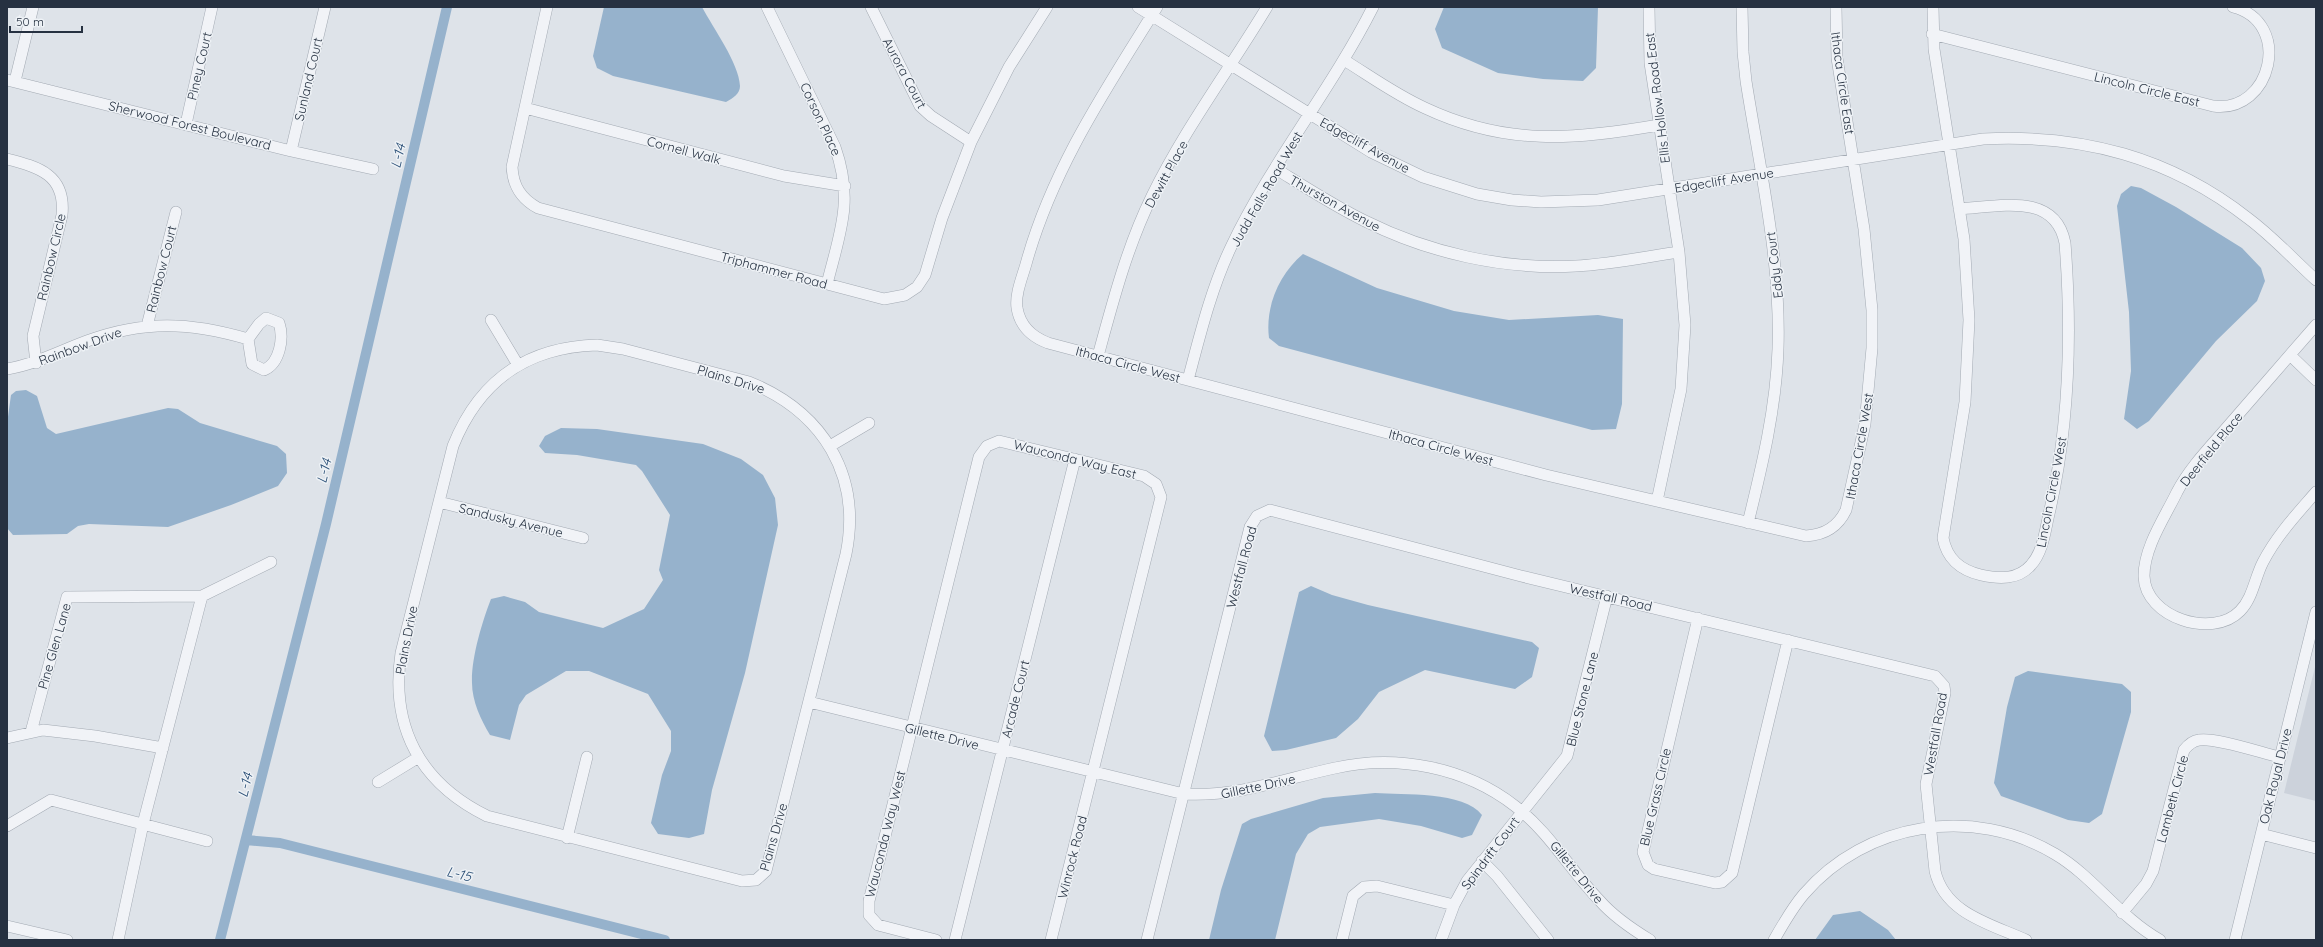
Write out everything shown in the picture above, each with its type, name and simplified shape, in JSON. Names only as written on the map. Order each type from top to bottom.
[{"type":"street","points":[[11,80],[33,7]]},
{"type":"street","name":"Piney Court","points":[[186,124],[212,7]]},
{"type":"street","name":"Sunland Court","points":[[291,151],[325,7]]},
{"type":"street","name":"Triphammer Road","points":[[547,7],[513,160],[513,175],[517,188],[531,204],[884,299],[905,295],[917,287],[925,275],[942,218],[971,142],[1009,67],[1047,7]]},
{"type":"street","name":"Corson Place","points":[[767,7],[835,147],[845,186],[844,219],[827,284]]},
{"type":"street","name":"Aurora Court","points":[[871,7],[920,106],[931,116],[971,142]]},
{"type":"street","name":"Edgecliff Avenue","points":[[1138,7],[1154,11],[1231,65],[1396,166],[1443,184],[1477,194],[1512,200],[1570,202],[1669,189],[1983,139],[2040,138],[2090,144],[2145,160],[2197,184],[2227,202],[2272,238],[2316,280]]},
{"type":"street","name":"Dewitt Place","points":[[1098,356],[1114,293],[1138,227],[1169,164],[1266,7]]},
{"type":"street","name":"Judd Falls Road West","points":[[1188,380],[1218,277],[1249,212],[1344,60],[1373,7]]},
{"type":"street","name":"Ellis Hollow Road East","points":[[1649,7],[1650,63],[1684,293],[1684,357],[1676,421],[1657,501]]},
{"type":"street","name":"Eddy Court","points":[[1742,7],[1743,52],[1774,261],[1778,305],[1778,349],[1771,419],[1748,523]]},
{"type":"street","name":"Ithaca Circle East","points":[[1836,7],[1837,58],[1853,159]]},
{"type":"street","points":[[1933,7],[1932,34],[1949,144]]},
{"type":"street","name":"Lincoln Circle East","points":[[1932,34],[2213,106],[2228,107],[2242,103],[2258,89],[2264,76],[2269,53],[2268,38],[2262,25],[2251,14],[2233,7]]},
{"type":"street","name":"Ithaca Circle West","points":[[1154,11],[1092,111],[1057,179],[1030,250],[1017,299],[1021,320],[1034,336],[1048,343],[1546,474],[1798,535],[1813,536],[1827,531],[1838,522],[1848,504],[1865,424],[1872,348],[1869,267],[1853,159]]},
{"type":"street","points":[[1344,60],[1424,108],[1470,125],[1498,132],[1556,138],[1585,136],[1659,126]]},
{"type":"street","name":"Sherwood Forest Boulevard","points":[[11,80],[291,151],[373,169]]},
{"type":"street","name":"Cornell Walk","points":[[525,108],[784,176],[845,186]]},
{"type":"street","name":"Lincoln Circle West","points":[[1949,144],[1959,209],[1967,279],[1968,361],[1960,442],[1942,538],[1947,551],[1960,567],[1973,573],[2006,578],[2025,570],[2039,554],[2059,462],[2069,357],[2069,294],[2065,243],[2061,229],[2052,217],[2034,207],[1959,209]]},
{"type":"street","name":"Rainbow Circle","points":[[7,159],[43,170],[54,180],[62,200],[62,215],[33,336],[36,363]]},
{"type":"street","name":"Thurston Avenue","points":[[1276,168],[1344,211],[1386,231],[1415,243],[1483,260],[1537,266],[1575,266],[1679,252]]},
{"type":"street","name":"Rainbow Court","points":[[148,326],[176,212]]},
{"type":"street","points":[[491,320],[518,365]]},
{"type":"street","name":"Deerfield Place","points":[[2316,325],[2207,451],[2178,490],[2146,557],[2145,582],[2150,596],[2165,612],[2199,622],[2214,623],[2234,616],[2245,605],[2262,563],[2274,543],[2316,492]]},
{"type":"street","name":"Rainbow Drive","points":[[7,369],[36,363],[109,334],[148,326],[191,326],[215,329],[248,339]]},
{"type":"street","name":"Plains Drive","points":[[576,346],[610,346],[749,382],[768,390],[801,412],[830,446],[843,475],[848,494],[849,535],[809,702],[766,871],[756,880],[742,881],[500,821],[469,808],[438,782],[419,758],[404,726],[400,706],[398,673],[401,653],[453,446],[471,410],[498,380],[518,365],[550,351],[576,346]]},
{"type":"street","points":[[2290,355],[2316,380]]},
{"type":"street","points":[[830,446],[870,423]]},
{"type":"street","name":"Wauconda Way East","points":[[911,728],[982,451],[993,442],[1000,441],[1075,459],[1151,479],[1156,484],[1161,497],[1093,773]]},
{"type":"street","name":"Arcade Court","points":[[955,940],[1075,459]]},
{"type":"street","name":"Sandusky Avenue","points":[[439,502],[583,538]]},
{"type":"street","name":"Westfall Road","points":[[1184,794],[1250,527],[1257,516],[1263,512],[1277,511],[1607,596],[1928,673],[1940,680],[1945,693],[1926,784],[1937,878],[1946,896],[1960,909],[2026,940]]},
{"type":"street","name":"Pine Glen Lane","points":[[31,732],[67,597],[202,596],[271,562]]},
{"type":"street","points":[[118,940],[143,824],[202,596]]},
{"type":"street","name":"Blue Stone Lane","points":[[1522,812],[1562,763],[1570,750],[1607,596]]},
{"type":"street","name":"Oak Royal Drive","points":[[2235,940],[2316,612]]},
{"type":"street","name":"Blue Grass Circle","points":[[1698,618],[1643,852],[1648,864],[1654,869],[1708,883],[1722,882],[1732,872],[1788,640]]},
{"type":"street","name":"Gillette Drive","points":[[809,702],[1093,773],[1184,794],[1221,795],[1243,792],[1336,767],[1377,762],[1402,763],[1434,768],[1458,775],[1492,791],[1522,812],[1552,841],[1601,902],[1619,919],[1650,940]]},
{"type":"street","name":"Wauconda Way West","points":[[911,728],[868,908],[873,920],[878,925],[936,940]]},
{"type":"street","points":[[7,738],[43,730],[95,736],[163,748]]},
{"type":"street","name":"Lambeth Circle","points":[[2122,913],[2146,884],[2153,871],[2184,750],[2189,745],[2194,741],[2208,740],[2280,757]]},
{"type":"street","points":[[378,782],[419,758]]},
{"type":"street","points":[[567,838],[587,758]]},
{"type":"street","name":"Winrock Road","points":[[1051,940],[1093,773]]},
{"type":"street","points":[[1147,940],[1184,794]]},
{"type":"street","points":[[7,826],[51,800],[206,841]]},
{"type":"street","name":"Spindrift Court","points":[[1441,940],[1454,905],[1467,881],[1522,812]]},
{"type":"street","points":[[1774,940],[1785,920],[1804,894],[1838,862],[1880,840],[1902,832],[1930,827],[1966,826],[1990,829],[2034,843],[2075,868],[2122,913],[2160,940]]},
{"type":"street","points":[[2261,834],[2316,848]]},
{"type":"street","points":[[1482,861],[1497,876],[1548,940]]},
{"type":"street","points":[[1342,940],[1353,896],[1364,887],[1377,886],[1454,905]]},
{"type":"street","points":[[7,926],[67,940]]},
{"type":"shaded area","points":[[2316,663],[2316,801],[2284,793]]},
{"type":"water","points":[[604,7],[702,7],[725,46],[735,67],[739,77],[740,86],[737,94],[726,102],[613,76],[597,68],[593,56]]},
{"type":"water","points":[[1444,7],[1598,7],[1596,68],[1583,81],[1543,79],[1498,73],[1442,48],[1435,29]]},
{"type":"water","points":[[2131,186],[2141,188],[2176,207],[2242,248],[2261,268],[2265,281],[2257,301],[2216,341],[2149,421],[2137,429],[2124,419],[2131,371],[2129,312],[2117,206],[2121,194]]},
{"type":"water","points":[[1303,254],[1377,288],[1454,311],[1509,320],[1598,315],[1623,319],[1622,404],[1616,429],[1592,430],[1279,346],[1269,338],[1268,326],[1272,303],[1287,271]]},
{"type":"water","points":[[26,390],[37,396],[47,428],[56,434],[168,408],[178,409],[200,423],[277,446],[286,454],[287,473],[278,486],[231,505],[168,527],[89,524],[78,526],[67,534],[13,535],[7,528],[7,424],[11,395],[16,391]]},
{"type":"water","points":[[561,428],[597,429],[703,444],[741,459],[763,475],[775,498],[778,525],[745,673],[712,790],[704,834],[689,838],[658,834],[651,823],[662,775],[671,751],[671,731],[648,694],[589,671],[566,671],[526,695],[519,705],[510,740],[490,735],[478,710],[472,690],[473,663],[484,618],[491,599],[504,596],[525,602],[539,612],[603,628],[644,609],[663,580],[659,570],[670,515],[642,471],[636,465],[577,455],[545,453],[539,446],[545,436]]},
{"type":"water","points":[[1311,586],[1332,595],[1368,605],[1532,642],[1539,648],[1532,677],[1515,689],[1425,670],[1379,692],[1358,719],[1336,738],[1286,750],[1272,751],[1264,736],[1299,592]]},
{"type":"water","points":[[2028,671],[2122,684],[2131,692],[2131,712],[2102,814],[2089,823],[2068,820],[2001,796],[1994,783],[2007,707],[2015,677]]},
{"type":"water","points":[[1375,793],[1448,798],[1473,807],[1482,815],[1472,835],[1462,838],[1421,826],[1379,819],[1320,827],[1308,834],[1296,854],[1275,940],[1209,940],[1221,890],[1242,824],[1251,819],[1323,798]]},
{"type":"water","points":[[1860,911],[1888,930],[1896,940],[1815,940],[1833,915]]},
{"type":"waterway","name":"L-14","points":[[220,940],[326,524],[447,7]]},
{"type":"waterway","name":"L-15","points":[[246,840],[280,843],[665,940]]}]
